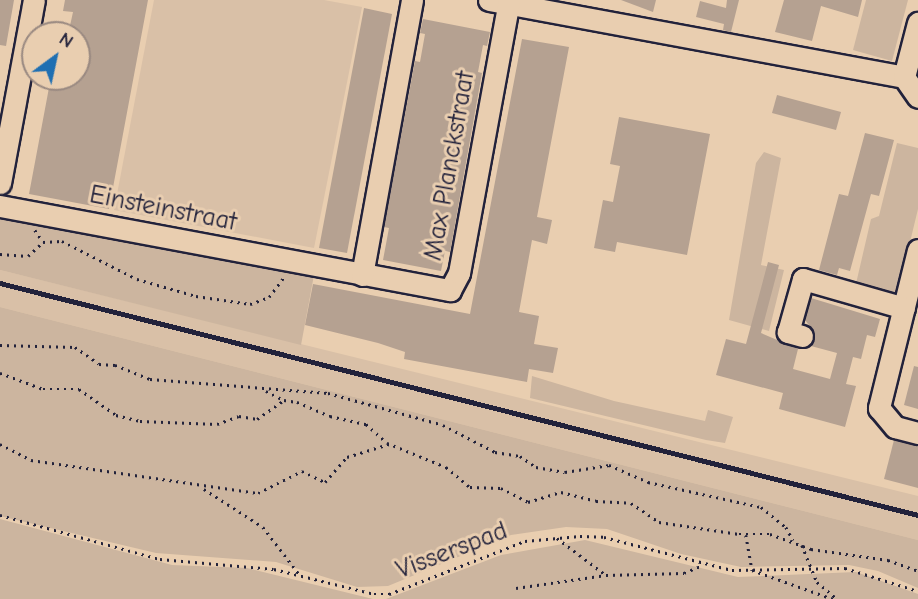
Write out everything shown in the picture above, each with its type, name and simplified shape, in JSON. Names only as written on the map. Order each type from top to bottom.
[{"type":"street","points":[[0,183],[34,0]]},
{"type":"street","points":[[362,275],[412,0]]},
{"type":"street","points":[[502,1],[904,77],[918,97]]},
{"type":"street","name":"Max Planckstraat","points":[[315,266],[444,290],[455,285],[502,1]]},
{"type":"street","points":[[904,77],[918,23]]},
{"type":"street","name":"Einsteinstraat","points":[[0,206],[315,266]]},
{"type":"street","points":[[918,250],[879,408],[895,427],[918,433]]},
{"type":"street","points":[[802,336],[788,332],[803,279],[904,308]]},
{"type":"path","points":[[0,254],[28,256],[43,242],[62,241],[137,279],[196,296],[250,303],[269,297],[292,262]]},
{"type":"path","points":[[0,345],[75,347],[99,364],[115,365],[150,379],[266,391],[284,400],[366,424],[389,444],[446,467],[470,487],[501,488],[528,502],[561,492],[596,501],[631,503],[659,522],[746,534],[770,534],[803,546],[853,558],[888,560],[918,571]]},
{"type":"path","points":[[0,373],[43,389],[79,389],[117,415],[140,421],[217,424],[239,416],[257,419],[284,400]]},
{"type":"path","points":[[266,391],[276,386],[328,393],[389,408],[443,425],[495,452],[520,456],[536,467],[565,472],[609,465],[648,482],[761,507],[786,527],[789,538],[803,546],[817,582],[835,599]]},
{"type":"path","points":[[0,444],[31,460],[201,487],[258,492],[302,471],[324,482],[346,457],[389,444]]},
{"type":"path","points":[[201,487],[262,527],[300,576]]},
{"type":"path","name":"Visserspad","points":[[0,515],[160,559],[247,564],[349,590],[389,594],[503,547],[557,538],[604,537],[703,565],[752,570],[866,572],[918,591]]},
{"type":"path","points":[[746,534],[752,570],[835,599]]},
{"type":"path","points":[[557,538],[606,575]]},
{"type":"path","points":[[516,588],[606,575],[684,573],[703,565]]},
{"type":"shaded area","points":[[154,0],[324,0],[362,7],[314,248],[114,210]]},
{"type":"shaded area","points":[[866,0],[908,0],[892,61],[853,50]]},
{"type":"shaded area","points":[[897,143],[918,148],[918,209],[897,296],[855,288],[871,219],[879,216]]},
{"type":"shaded area","points":[[764,152],[781,158],[761,265],[784,270],[769,331],[729,320],[756,163]]},
{"type":"shaded area","points":[[0,215],[314,275],[301,345],[0,270]]},
{"type":"shaded area","points":[[0,270],[918,496],[918,540],[0,307]]},
{"type":"shaded area","points":[[0,307],[918,540],[918,588],[878,571],[849,565],[741,567],[681,554],[607,529],[566,527],[511,535],[388,586],[357,587],[276,562],[156,553],[0,516]]},
{"type":"shaded area","points":[[532,376],[614,401],[705,421],[708,410],[733,417],[725,443],[706,440],[530,398]]},
{"type":"shaded area","points":[[0,519],[172,565],[247,568],[373,599],[0,599]]},
{"type":"shaded area","points":[[585,540],[738,577],[856,572],[918,594],[918,599],[386,599],[501,555]]},
{"type":"building","points":[[0,0],[14,0],[6,46],[0,45]]},
{"type":"building","points":[[65,0],[148,0],[109,209],[29,194],[48,91],[91,91],[91,21],[71,21],[73,12],[63,11]]},
{"type":"building","points":[[621,0],[656,0],[653,12]]},
{"type":"building","points":[[727,0],[739,0],[731,32],[723,30],[724,24],[696,17],[700,1],[726,8]]},
{"type":"building","points":[[784,0],[862,0],[858,17],[821,6],[812,41],[775,32]]},
{"type":"building","points":[[364,8],[392,14],[347,253],[319,248]]},
{"type":"building","points":[[423,19],[490,32],[487,46],[483,45],[478,72],[482,73],[450,252],[445,251],[441,271],[383,260],[389,228],[384,227],[415,61],[420,62],[425,34],[420,33]]},
{"type":"building","points":[[522,39],[569,47],[537,217],[552,220],[547,244],[532,240],[519,312],[539,316],[534,344],[558,348],[553,373],[529,369],[527,382],[404,359],[405,352],[305,325],[313,284],[470,314]]},
{"type":"building","points":[[777,95],[841,112],[836,130],[772,113]]},
{"type":"building","points":[[619,117],[710,134],[687,255],[617,242],[615,252],[594,248],[603,200],[613,202],[620,166],[610,164]]},
{"type":"building","points":[[865,133],[894,140],[879,196],[871,194],[850,271],[839,268],[837,275],[819,270],[839,194],[848,196]]},
{"type":"building","points":[[768,262],[779,265],[761,333],[798,349],[793,369],[830,379],[837,353],[811,346],[815,333],[805,320],[811,298],[880,319],[875,337],[867,335],[861,359],[853,357],[846,384],[856,386],[845,427],[779,409],[783,393],[716,375],[726,339],[746,344]]},
{"type":"building","points":[[914,366],[918,367],[918,409],[904,405]]},
{"type":"building","points":[[894,440],[918,446],[918,488],[884,479]]},
{"type":"railway","points":[[0,283],[918,515]]}]
